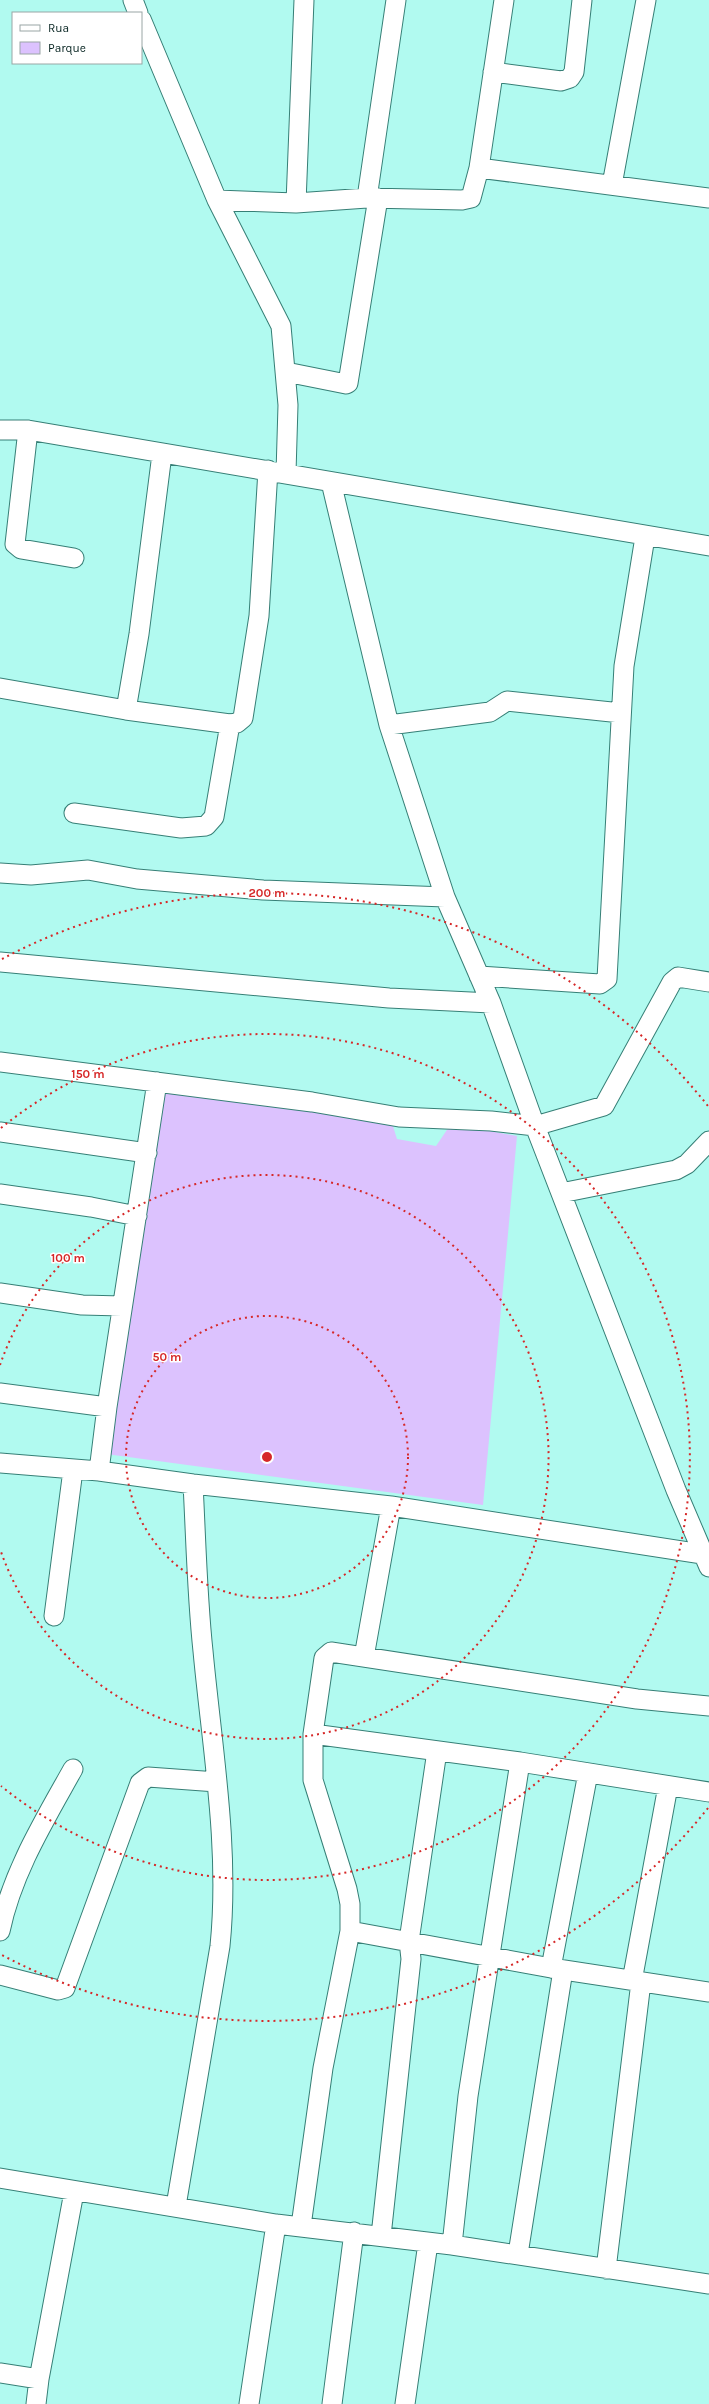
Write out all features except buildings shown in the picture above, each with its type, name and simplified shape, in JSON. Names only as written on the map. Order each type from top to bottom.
[{"type":"street","points":[[133,0],[138,12]]},
{"type":"street","points":[[296,203],[304,0]]},
{"type":"street","points":[[286,372],[346,384],[348,383],[373,198],[396,0]]},
{"type":"street","points":[[217,200],[296,203],[373,198],[462,200],[471,198],[479,168],[504,0]]},
{"type":"street","points":[[493,72],[561,81],[570,78],[574,72],[582,0]]},
{"type":"street","points":[[612,186],[646,0]]},
{"type":"street","points":[[0,688],[126,710],[230,724],[237,723],[243,718],[253,661],[277,472],[288,405],[281,326],[217,200],[142,21]]},
{"type":"street","points":[[479,168],[709,198]]},
{"type":"street","points":[[0,430],[28,430],[645,537],[709,546]]},
{"type":"street","points":[[28,430],[15,544],[21,549],[74,558]]},
{"type":"street","points":[[126,710],[139,634],[162,454]]},
{"type":"street","points":[[331,482],[389,725],[445,897],[491,1003],[535,1126],[676,1490],[707,1559]]},
{"type":"street","points":[[479,976],[600,984],[608,979],[624,666],[645,537]]},
{"type":"street","points":[[389,725],[490,712],[507,701],[621,713]]},
{"type":"street","points":[[74,813],[181,828],[206,826],[214,816],[230,724]]},
{"type":"street","points":[[0,872],[31,875],[88,870],[137,879],[263,890],[445,897]]},
{"type":"street","points":[[0,962],[389,998],[491,1003]]},
{"type":"street","points":[[0,1062],[312,1102],[399,1117],[491,1121],[535,1126],[604,1106],[672,982],[678,977],[708,976]]},
{"type":"street","points":[[100,1470],[107,1407],[157,1082]]},
{"type":"street","points":[[0,1132],[147,1153]]},
{"type":"street","points":[[561,1193],[676,1170],[687,1164],[709,1142]]},
{"type":"street","points":[[0,1194],[91,1207],[137,1216]]},
{"type":"street","points":[[0,1293],[82,1305],[122,1306]]},
{"type":"street","points":[[0,1393],[107,1407]]},
{"type":"street","points":[[0,1463],[73,1470],[100,1470],[193,1484],[391,1506],[707,1559]]},
{"type":"street","points":[[54,1616],[73,1470]]},
{"type":"street","points":[[176,2206],[220,1946],[224,1904],[217,1782],[202,1650],[193,1484]]},
{"type":"street","points":[[364,1657],[391,1506]]},
{"type":"street","points":[[301,2226],[323,2068],[350,1931],[350,1904],[347,1889],[313,1780],[313,1734],[326,1653],[331,1652],[630,1698],[709,1706]]},
{"type":"street","points":[[313,1734],[520,1762],[709,1792]]},
{"type":"street","points":[[381,2236],[411,1959],[409,1941],[437,1751]]},
{"type":"street","points":[[452,2245],[468,2096],[488,1958],[520,1762]]},
{"type":"street","points":[[0,1931],[6,1903],[21,1866],[73,1769]]},
{"type":"street","points":[[518,2254],[557,1970],[588,1773]]},
{"type":"street","points":[[0,1975],[58,1990],[65,1988],[140,1782],[148,1777],[217,1782]]},
{"type":"street","points":[[606,2269],[637,1982],[668,1786]]},
{"type":"street","points":[[350,1931],[557,1970],[709,1992]]},
{"type":"street","points":[[0,2178],[74,2192],[176,2206],[276,2224],[354,2232],[518,2254],[709,2284]]},
{"type":"street","points":[[36,2404],[38,2379],[74,2192]]},
{"type":"street","points":[[249,2404],[276,2224]]},
{"type":"street","points":[[332,2404],[354,2232]]},
{"type":"street","points":[[405,2404],[428,2243]]},
{"type":"street","points":[[0,2373],[38,2379]]},
{"type":"green space","points":[[162,1088],[391,1120],[397,1139],[436,1146],[451,1124],[517,1136],[483,1505],[106,1454]]}]
